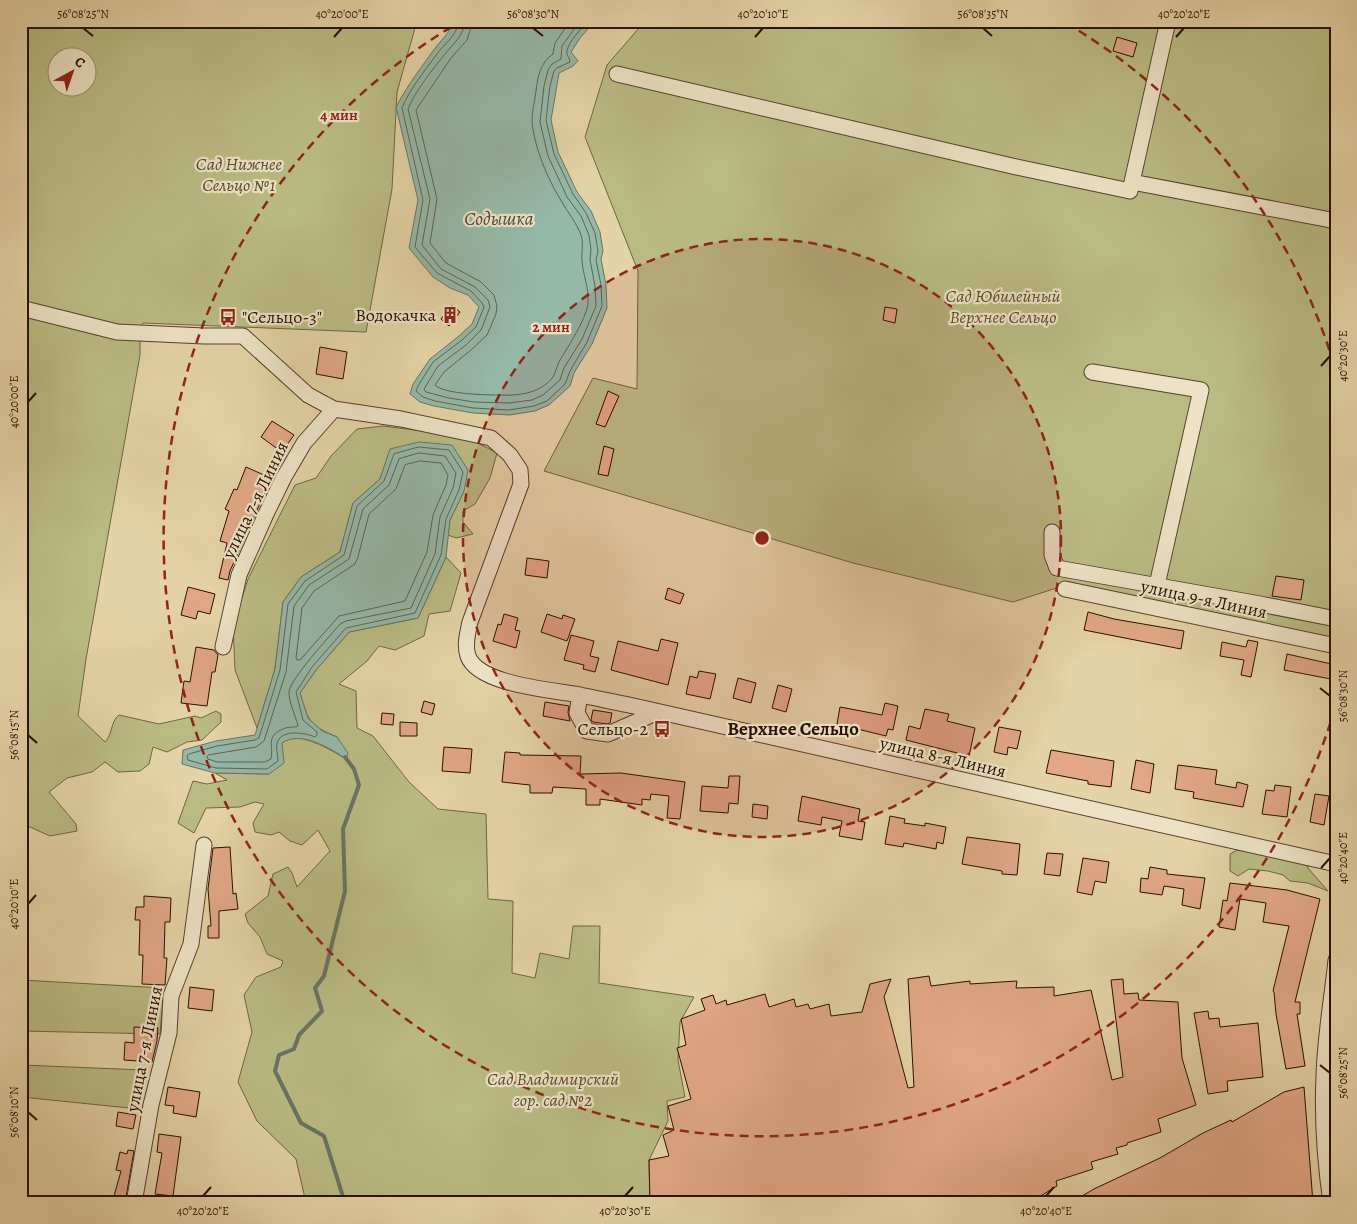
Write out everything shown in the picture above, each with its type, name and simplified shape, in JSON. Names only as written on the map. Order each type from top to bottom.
[{"type":"street","points":[[617,74],[1012,166],[1130,191],[1168,21]]},
{"type":"street","points":[[1132,182],[1336,221]]},
{"type":"street","points":[[21,308],[117,332],[243,336],[308,395],[334,410]]},
{"type":"street","points":[[1092,372],[1201,390],[1156,585]]},
{"type":"street","name":"улица 7-я Линия","points":[[223,647],[239,575],[266,514],[284,477],[304,443],[334,410]]},
{"type":"street","name":"улица 8-я Линия","points":[[334,410],[400,419],[491,438],[510,455],[520,470],[521,484],[470,622],[466,641],[468,656],[474,666],[484,672],[504,681],[529,687],[580,695],[658,712],[1336,864]]},
{"type":"street","points":[[1052,532],[1052,555],[1057,568],[1336,619]]},
{"type":"street","name":"улица 9-я Линия","points":[[1065,589],[1336,646]]},
{"type":"street","points":[[580,695],[577,713],[587,731],[608,734],[658,712]]},
{"type":"street","name":"улица 7-я Линия","points":[[134,1203],[151,1105],[169,1033],[171,996],[191,944],[204,845]]},
{"type":"street","points":[[1331,1203],[1326,1164],[1323,1098],[1336,960]]},
{"type":"green space","name":"Сад Нижнее Сельцо №1","points":[[21,21],[417,21],[397,92],[392,189],[366,332],[143,323],[140,330],[140,355],[86,659],[78,716],[105,742],[108,739],[114,721],[119,715],[159,724],[195,716],[201,718],[216,711],[221,714],[221,722],[202,740],[187,742],[167,752],[153,747],[149,764],[140,771],[118,772],[105,762],[92,772],[67,778],[49,792],[76,824],[77,831],[50,836],[21,823]]},
{"type":"green space","name":"Сад Юбилейный Верхнее Сельцо","points":[[645,21],[1336,21],[1336,642],[1066,585],[1013,602],[853,563],[544,471],[593,378],[637,389],[638,271],[585,137],[607,65]]},
{"type":"green space","points":[[383,426],[446,434],[476,442],[497,453],[490,478],[475,504],[463,511],[463,522],[473,534],[456,538],[448,535],[450,520],[464,491],[391,449],[380,479],[353,503],[340,552],[301,577],[283,602],[275,669],[257,728],[235,670],[233,626],[248,579],[295,485],[316,478],[331,456],[357,429]]},
{"type":"green space","name":"Сад Владимирский гор. сад №2","points":[[446,557],[461,573],[450,611],[429,614],[424,636],[395,650],[379,646],[367,661],[339,684],[356,691],[357,728],[373,736],[409,782],[438,809],[486,814],[488,899],[513,901],[512,973],[535,978],[540,953],[569,959],[573,926],[600,926],[599,983],[694,997],[680,1022],[678,1060],[685,1097],[667,1101],[668,1121],[649,1160],[650,1203],[306,1203],[296,1159],[257,1121],[238,1082],[252,1032],[244,995],[256,977],[281,967],[283,961],[267,954],[260,937],[248,923],[245,914],[268,896],[273,874],[288,867],[297,887],[330,851],[318,830],[302,845],[290,841],[279,832],[271,835],[255,832],[253,823],[264,804],[255,802],[240,807],[206,808],[194,833],[178,823],[193,781],[207,784],[227,780],[215,773],[269,774],[281,744],[287,739],[304,739],[314,742],[346,759],[337,737],[321,729],[311,721],[305,710],[300,693],[316,670],[349,632],[418,618]]},
{"type":"green space","points":[[1237,850],[1314,863],[1307,867],[1328,891],[1308,883],[1290,881],[1283,875],[1268,871],[1249,869],[1238,876],[1230,871],[1230,854]]},
{"type":"green space","points":[[21,980],[164,988],[160,1034],[21,1031]]},
{"type":"green space","points":[[21,1065],[144,1070],[139,1109],[21,1097]]},
{"type":"water","name":"Содышка","points":[[454,21],[595,21],[571,52],[578,61],[573,66],[559,73],[551,120],[558,152],[577,192],[591,211],[600,232],[607,308],[592,344],[574,373],[570,386],[549,405],[535,411],[510,415],[473,413],[420,402],[410,394],[413,384],[430,359],[472,324],[479,307],[468,295],[450,288],[433,277],[409,248],[418,200],[396,107],[415,76]]},
{"type":"water","points":[[419,442],[452,445],[468,470],[464,491],[450,520],[446,557],[418,618],[349,632],[316,670],[300,693],[308,718],[322,731],[337,737],[348,753],[346,759],[315,742],[298,738],[282,743],[284,763],[269,774],[215,773],[182,764],[183,750],[216,741],[255,735],[275,669],[283,602],[301,577],[340,552],[353,503],[380,479],[390,449]]},
{"type":"building","points":[[1117,37],[1137,43],[1133,57],[1113,51]]},
{"type":"building","name":"Водокачка","points":[[452,305],[460,312],[449,326],[441,319]]},
{"type":"building","points":[[885,307],[897,309],[895,323],[883,320]]},
{"type":"building","points":[[320,347],[347,352],[343,379],[316,374]]},
{"type":"building","points":[[608,391],[619,396],[605,427],[596,424]]},
{"type":"building","points":[[272,421],[294,435],[282,452],[261,437]]},
{"type":"building","points":[[604,446],[614,449],[608,476],[598,474]]},
{"type":"building","points":[[246,467],[273,479],[266,490],[230,571],[228,580],[219,578],[227,543],[220,541],[229,511],[225,509],[234,489],[237,490]]},
{"type":"building","points":[[527,558],[549,561],[547,578],[525,575]]},
{"type":"building","points":[[1276,576],[1304,580],[1301,600],[1272,596]]},
{"type":"building","points":[[188,587],[215,594],[210,614],[198,611],[196,619],[181,615]]},
{"type":"building","points":[[668,588],[684,594],[680,604],[665,599]]},
{"type":"building","points":[[1088,612],[1114,619],[1184,631],[1181,649],[1084,630]]},
{"type":"building","points":[[504,614],[518,618],[515,630],[520,631],[516,648],[493,641],[498,624],[501,625]]},
{"type":"building","points":[[547,614],[562,619],[563,615],[575,619],[567,641],[541,632]]},
{"type":"building","points":[[571,635],[594,641],[590,656],[599,658],[595,672],[583,669],[584,665],[564,660]]},
{"type":"building","points":[[661,639],[678,643],[668,685],[611,670],[618,641],[658,651]]},
{"type":"building","points":[[1248,640],[1258,642],[1251,677],[1241,675],[1244,660],[1220,656],[1222,642],[1246,647]]},
{"type":"building","points":[[196,647],[214,650],[218,655],[215,672],[212,672],[207,706],[181,703],[184,681],[190,682]]},
{"type":"building","points":[[1287,654],[1336,665],[1336,680],[1284,670]]},
{"type":"building","points":[[699,671],[716,674],[710,699],[686,694],[690,676],[697,678]]},
{"type":"building","points":[[738,678],[756,683],[751,703],[733,698]]},
{"type":"building","points":[[778,685],[792,689],[786,712],[772,708]]},
{"type":"building","points":[[424,701],[435,704],[432,715],[421,712]]},
{"type":"building","points":[[545,702],[569,706],[570,721],[543,716]]},
{"type":"building","points":[[885,703],[898,706],[893,730],[888,729],[886,736],[837,724],[840,707],[882,715]]},
{"type":"building","points":[[925,709],[949,714],[947,721],[975,728],[969,756],[906,740],[909,726],[920,729]]},
{"type":"building","points":[[593,710],[612,713],[610,723],[593,722],[591,720]]},
{"type":"building","points":[[382,713],[394,714],[393,725],[381,724]]},
{"type":"building","points":[[400,722],[417,723],[417,736],[400,736]]},
{"type":"building","points":[[999,727],[1021,731],[1017,749],[1008,747],[1007,755],[994,752]]},
{"type":"building","points":[[444,747],[472,749],[470,773],[442,771]]},
{"type":"building","points":[[1051,750],[1114,761],[1111,787],[1088,784],[1088,781],[1046,773]]},
{"type":"building","points":[[505,752],[520,753],[520,755],[581,756],[580,774],[621,773],[685,782],[680,819],[667,818],[669,796],[651,794],[650,800],[642,799],[642,805],[600,799],[600,805],[586,805],[586,789],[553,787],[552,793],[530,793],[530,785],[502,782]]},
{"type":"building","points":[[1136,760],[1154,764],[1150,793],[1131,789]]},
{"type":"building","points":[[1178,765],[1217,770],[1215,784],[1236,788],[1237,782],[1248,785],[1243,807],[1193,798],[1194,792],[1175,789]]},
{"type":"building","points":[[729,776],[740,776],[738,804],[729,803],[728,813],[700,811],[702,786],[728,788]]},
{"type":"building","points":[[1275,785],[1291,787],[1287,817],[1262,814],[1266,790],[1274,791]]},
{"type":"building","points":[[1315,794],[1329,796],[1324,825],[1310,822]]},
{"type":"building","points":[[802,796],[860,809],[858,821],[865,822],[862,840],[839,836],[842,821],[822,817],[821,825],[798,821]]},
{"type":"building","points":[[753,804],[768,806],[767,819],[752,817]]},
{"type":"building","points":[[890,816],[905,819],[904,823],[925,826],[925,823],[946,827],[943,844],[937,842],[936,849],[904,843],[903,847],[885,844]]},
{"type":"building","points":[[967,837],[1020,844],[1017,875],[1002,874],[1002,871],[962,864]]},
{"type":"building","points":[[230,847],[233,894],[236,893],[238,909],[219,911],[219,938],[208,938],[208,926],[211,926],[208,889],[213,848]]},
{"type":"building","points":[[1047,853],[1063,854],[1060,876],[1044,874]]},
{"type":"building","points":[[1083,858],[1109,862],[1106,883],[1095,881],[1092,895],[1077,892]]},
{"type":"building","points":[[1150,867],[1167,870],[1167,874],[1205,878],[1200,909],[1182,905],[1184,889],[1164,886],[1162,895],[1140,892],[1141,878],[1148,879]]},
{"type":"building","points":[[1230,883],[1287,890],[1320,899],[1295,1002],[1300,1002],[1300,1014],[1297,1014],[1305,1066],[1286,1069],[1273,991],[1289,926],[1263,922],[1266,903],[1240,899],[1235,930],[1219,927],[1223,900],[1227,901]]},
{"type":"building","points":[[144,896],[171,898],[170,922],[165,922],[164,958],[167,958],[165,985],[142,984],[143,955],[139,955],[140,920],[135,920],[136,907],[144,907]]},
{"type":"building","points":[[929,976],[931,986],[970,981],[970,984],[1017,981],[1016,988],[1054,987],[1054,996],[1091,990],[1112,1080],[1123,1077],[1111,980],[1123,979],[1124,994],[1138,993],[1139,1000],[1178,1002],[1182,1058],[1196,1105],[1158,1119],[1161,1132],[1116,1148],[1118,1154],[1091,1162],[1093,1169],[1056,1181],[1057,1186],[1029,1203],[650,1203],[649,1160],[669,1156],[663,1135],[674,1130],[668,1106],[691,1099],[677,1048],[686,1045],[681,1019],[705,1010],[701,999],[713,995],[716,1004],[726,1000],[727,1005],[765,994],[769,1007],[794,999],[796,1007],[808,1004],[810,1009],[829,1004],[831,1016],[862,1012],[870,984],[891,979],[884,997],[908,1088],[914,1087],[908,979]]},
{"type":"building","points":[[190,987],[214,990],[212,1011],[188,1008]]},
{"type":"building","points":[[1208,1011],[1209,1019],[1219,1018],[1220,1027],[1258,1023],[1263,1077],[1227,1081],[1228,1091],[1208,1094],[1194,1013]]},
{"type":"building","points":[[134,1027],[158,1028],[152,1062],[124,1060],[125,1042],[134,1043]]},
{"type":"building","points":[[168,1087],[200,1092],[196,1117],[173,1113],[174,1106],[165,1105]]},
{"type":"building","points":[[1304,1087],[1313,1203],[1070,1203],[1094,1189],[1160,1158],[1203,1133],[1231,1120],[1232,1122],[1284,1092]]},
{"type":"building","points":[[118,1112],[136,1115],[133,1129],[116,1126]]},
{"type":"building","points":[[159,1134],[181,1137],[173,1196],[155,1194],[162,1153],[157,1152]]},
{"type":"building","points":[[128,1150],[134,1151],[125,1203],[116,1203],[117,1197],[114,1196],[121,1171],[116,1170],[120,1152],[127,1154]]},
{"type":"waterway","points":[[345,757],[354,769],[359,785],[343,829],[345,891],[324,976],[315,988],[322,1011],[299,1035],[294,1049],[279,1055],[275,1071],[301,1123],[324,1136],[345,1203]]},
{"type":"place","name":"Водокачка","points":[[450,315]]},
{"type":"place","name":"\"Сельцо-3\"","points":[[228,317]]},
{"type":"place","name":"Сельцо-2","points":[[662,729]]},
{"type":"district","name":"Верхнее Сельцо","points":[[793,729]]}]
